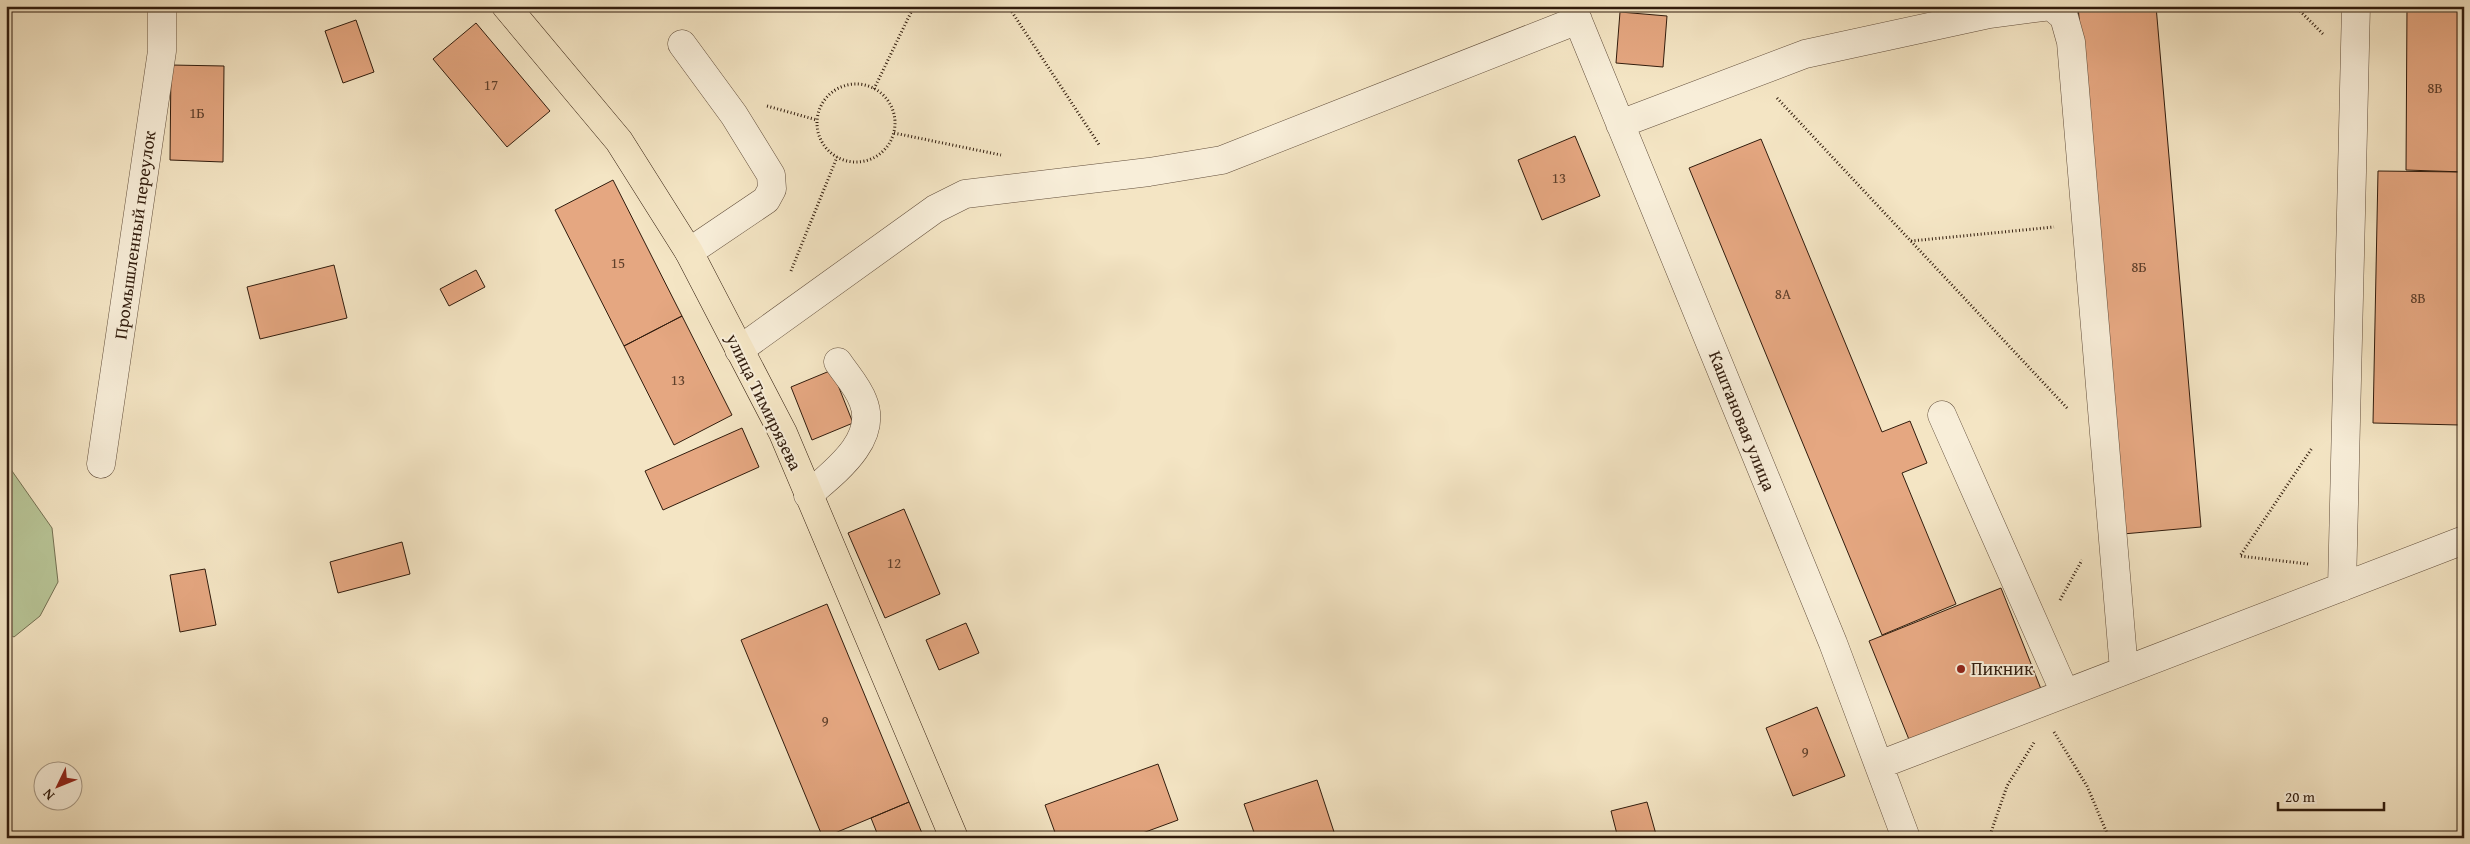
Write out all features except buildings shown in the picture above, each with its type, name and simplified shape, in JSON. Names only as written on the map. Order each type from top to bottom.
[{"type":"main road","name":"улица Тимирязева","points":[[506,6],[619,141],[689,252],[782,433],[954,838]]},
{"type":"street","name":"Промышленный переулок","points":[[101,464],[162,51],[162,6]]},
{"type":"street","points":[[1620,124],[1805,54],[2002,9],[2051,6],[2064,17],[2071,42],[2124,670]]},
{"type":"street","points":[[2342,577],[2356,6]]},
{"type":"street","points":[[739,350],[935,209],[965,194],[1119,176],[1222,160],[1575,13]]},
{"type":"street","name":"Каштановая улица","points":[[1575,13],[1832,643],[1906,838]]},
{"type":"street","points":[[682,44],[734,115],[771,176],[772,189],[766,200],[689,252]]},
{"type":"street","points":[[808,495],[849,459],[863,430],[866,413],[863,401],[838,362]]},
{"type":"street","points":[[1942,415],[2065,693]]},
{"type":"street","points":[[1879,765],[2042,713],[2065,693],[2124,670],[2342,577],[2464,540]]},
{"type":"path","points":[[874,89],[914,6]]},
{"type":"path","points":[[1008,6],[1119,176]]},
{"type":"path","points":[[1754,73],[2072,414]]},
{"type":"path","points":[[862,84],[874,89],[884,96],[892,107],[895,120],[894,133],[889,144],[880,154],[869,160],[856,163],[837,158],[823,145],[818,133],[817,120],[820,107],[827,97],[837,89],[849,85],[862,84]]},
{"type":"path","points":[[762,104],[817,120]]},
{"type":"path","points":[[789,275],[837,158]]},
{"type":"path","points":[[1911,241],[2087,224]]},
{"type":"path","points":[[2314,443],[2240,556],[2342,577]]},
{"type":"path","points":[[2040,636],[2082,559]]},
{"type":"path","points":[[1989,838],[2007,786],[2042,713]]},
{"type":"path","points":[[2042,713],[2087,786],[2109,838]]},
{"type":"green space","points":[[6,457],[12,471],[52,528],[58,582],[40,616],[14,637],[6,633]]},
{"type":"place","name":"Пикник","points":[[1961,669]]}]
